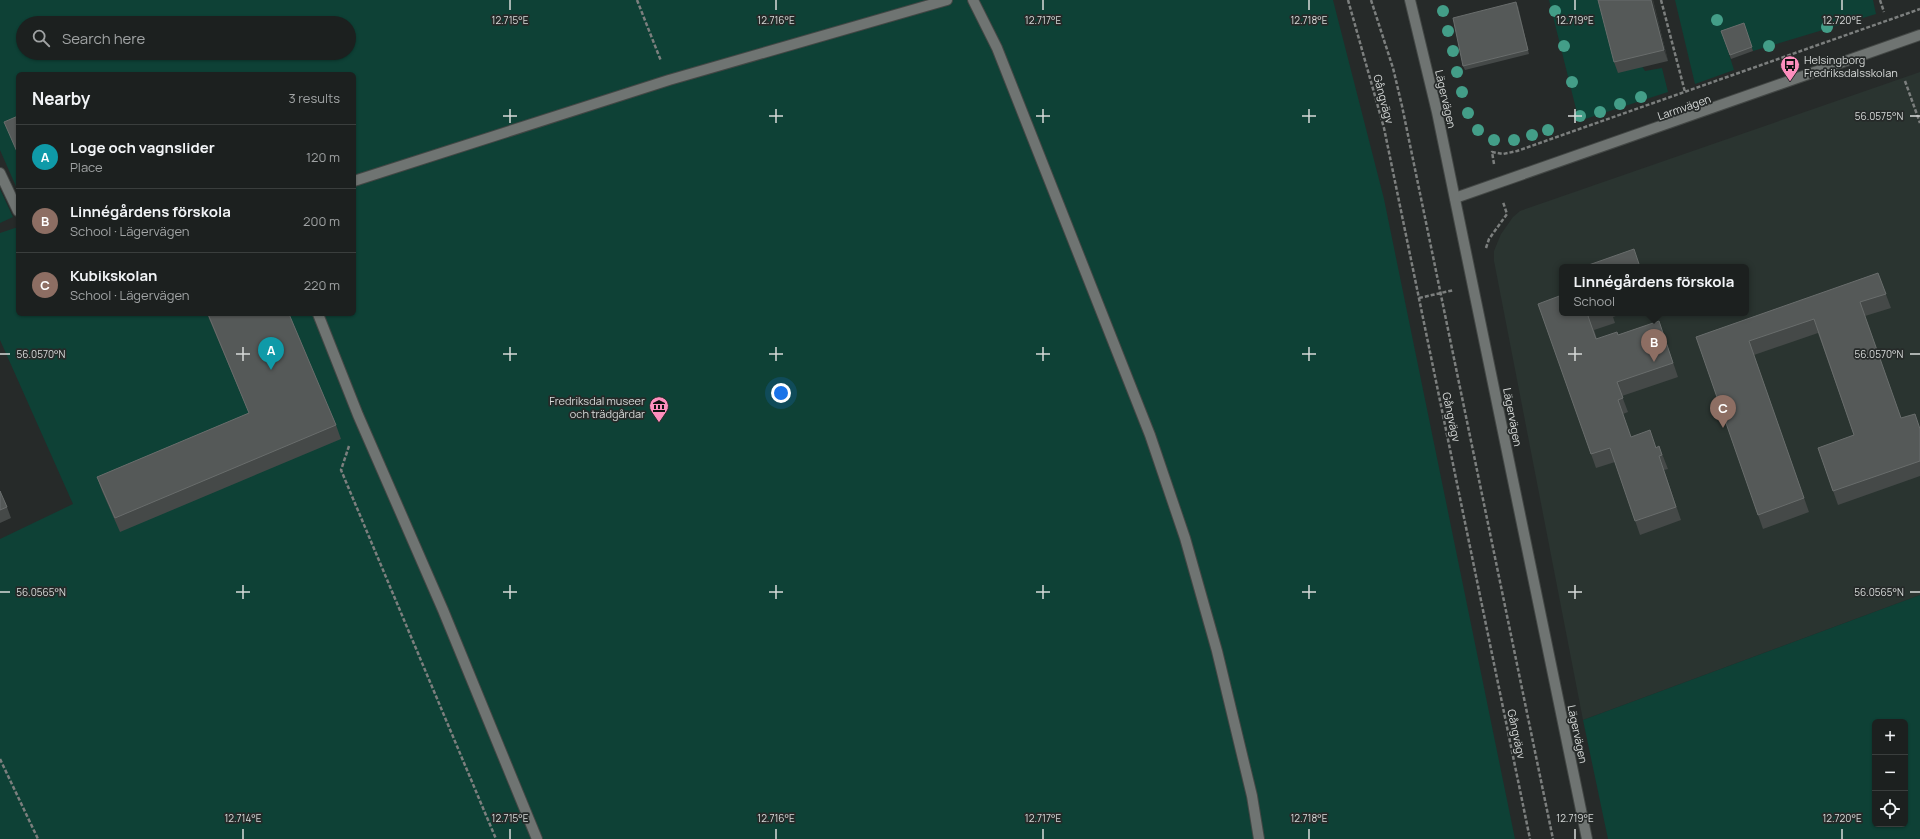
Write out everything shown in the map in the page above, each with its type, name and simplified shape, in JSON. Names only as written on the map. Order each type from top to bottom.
[{"type":"street","points":[[356,180],[668,80],[947,0]]},
{"type":"street","points":[[973,0],[997,48],[1153,442],[1185,538],[1217,651],[1252,796],[1259,839]]},
{"type":"street","name":"Lägervägen","points":[[1410,0],[1437,112],[1587,839]]},
{"type":"street","name":"Larmvägen","points":[[1455,198],[1637,136],[1920,35]]},
{"type":"street","points":[[0,173],[16,207]]},
{"type":"street","points":[[319,316],[358,415],[443,610],[537,839]]},
{"type":"path","points":[[637,0],[668,80]]},
{"type":"path","name":"Gångvägv","points":[[1348,0],[1384,128],[1530,839]]},
{"type":"path","points":[[1371,0],[1393,68],[1402,106],[1553,839]]},
{"type":"path","points":[[1661,0],[1685,92]]},
{"type":"path","points":[[1880,0],[1884,12]]},
{"type":"path","points":[[1905,81],[1920,123]]},
{"type":"path","points":[[349,446],[341,470],[496,839]]},
{"type":"path","points":[[0,760],[38,839]]},
{"type":"shaded area","points":[[1920,72],[1920,595],[1583,720],[1494,261],[1494,251],[1501,234],[1513,217],[1520,211]]},
{"type":"green space","points":[[0,0],[1333,0],[1384,199],[1515,839],[0,839],[0,539],[73,504],[0,340],[0,233],[16,228],[16,316],[356,316],[356,72],[16,72],[16,186],[0,150]]},
{"type":"green space","points":[[1549,0],[1600,0],[1645,71],[1662,68],[1668,92],[1579,121]]},
{"type":"green space","points":[[1675,0],[1873,0],[1876,14],[1753,51],[1745,27],[1723,35],[1734,70],[1695,84]]},
{"type":"green space","points":[[0,189],[13,217],[0,223]]},
{"type":"green space","points":[[1920,595],[1920,839],[1608,839],[1583,720]]},
{"type":"building","points":[[1598,0],[1651,0],[1664,50],[1614,62]]},
{"type":"building","points":[[1516,2],[1528,50],[1463,66],[1453,18]]},
{"type":"building","points":[[1744,23],[1752,47],[1730,55],[1721,31]]},
{"type":"building","points":[[16,117],[16,149],[4,122]]},
{"type":"building","points":[[1634,249],[1639,264],[1592,264]]},
{"type":"building","points":[[1878,273],[1886,294],[1860,302],[1901,418],[1915,414],[1920,429],[1920,461],[1833,491],[1818,448],[1854,435],[1814,319],[1749,341],[1804,498],[1758,515],[1696,337]]},
{"type":"building","points":[[1559,296],[1559,316],[1588,316],[1596,339],[1617,332],[1618,335],[1659,321],[1673,363],[1617,382],[1623,398],[1618,400],[1631,437],[1650,430],[1656,448],[1659,446],[1662,455],[1659,456],[1676,507],[1635,521],[1610,448],[1591,454],[1538,304]]},
{"type":"building","points":[[209,316],[290,316],[336,425],[115,518],[97,477],[249,413]]},
{"type":"building","points":[[0,491],[7,507],[0,510]]},
{"type":"place","name":"Helsingborg Fredriksdalsskolan","points":[[1790,82]]},
{"type":"place","name":"Linnégårdens förskola","points":[[1654,362]]},
{"type":"place","name":"Loge och vagnslider","points":[[271,370]]},
{"type":"place","name":"Fredriksdal museer och trädgårdar","points":[[659,423]]},
{"type":"place","name":"Kubikskolan","points":[[1723,428]]}]
